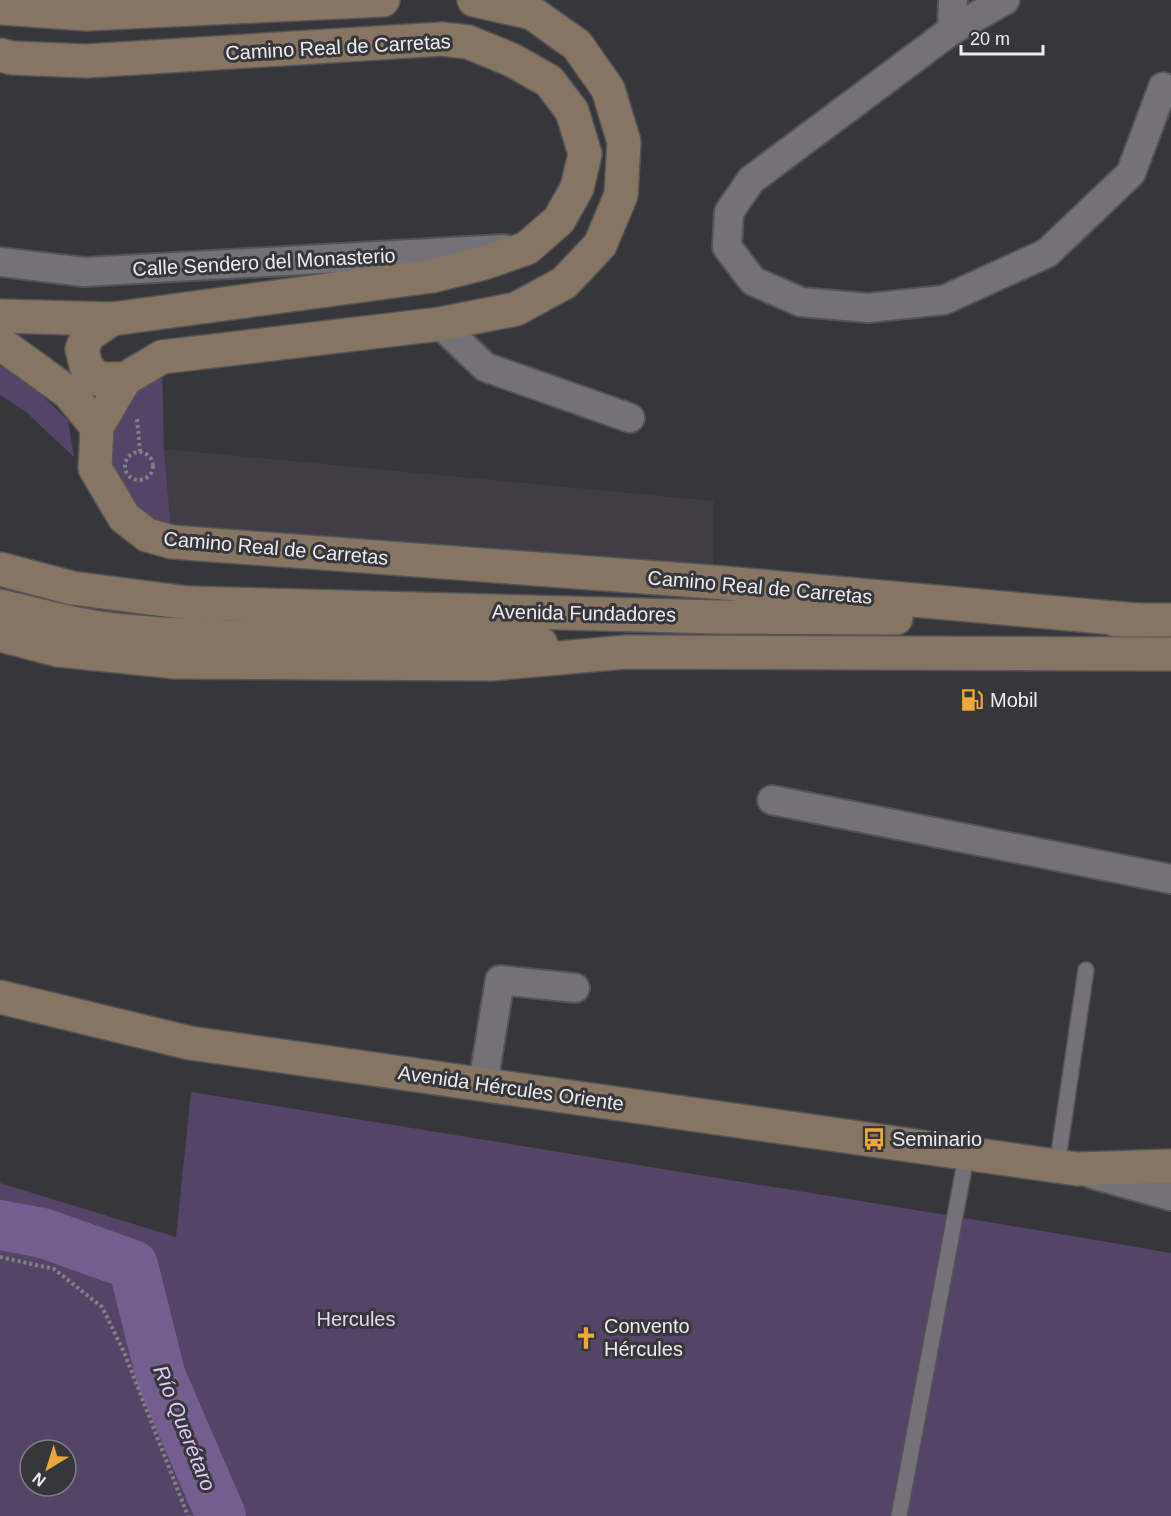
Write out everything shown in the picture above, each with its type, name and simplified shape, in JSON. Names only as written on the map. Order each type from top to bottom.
[{"type":"street","points":[[0,8],[86,14],[383,0]]},
{"type":"street","name":"Camino Real de Carretas","points":[[474,0],[532,13],[578,45],[608,89],[624,142],[621,195],[600,245],[564,283],[516,309],[440,324],[162,357],[125,380],[97,427],[96,471],[124,517],[147,535],[171,542],[713,582],[1136,620]]},
{"type":"street","points":[[952,30],[953,0]]},
{"type":"street","points":[[1005,0],[952,30],[751,180],[729,212],[727,247],[753,280],[801,302],[867,308],[944,300],[1047,252],[1131,173],[1163,87]]},
{"type":"street","name":"Camino Real de Carretas","points":[[0,55],[12,58],[87,61],[430,40],[468,42],[512,60],[549,81],[572,111],[585,154],[578,188],[559,220],[527,248],[484,263],[432,276],[112,319],[0,316]]},
{"type":"street","name":"Calle Sendero del Monasterio","points":[[0,262],[84,272],[527,248]]},
{"type":"street","points":[[112,319],[88,335],[82,349],[86,366],[96,379],[125,380]]},
{"type":"street","points":[[440,324],[485,367],[630,418]]},
{"type":"street","points":[[0,343],[69,393],[97,427]]},
{"type":"street","name":"Avenida Fundadores","points":[[0,569],[72,588],[188,603],[717,617],[1171,620]]},
{"type":"street","points":[[0,606],[70,622],[124,631],[225,637],[494,640],[626,652]]},
{"type":"street","name":"Avenida Fundadores","points":[[0,635],[57,650],[176,662],[491,664],[626,652],[1171,654]]},
{"type":"street","points":[[772,800],[1171,879]]},
{"type":"street","points":[[483,1084],[500,980],[575,988]]},
{"type":"street","name":"Avenida Hércules Oriente","points":[[0,996],[189,1042],[1053,1166],[1171,1166]]},
{"type":"street","points":[[1053,1166],[1171,1196]]},
{"type":"lane","points":[[1053,1166],[1086,970]]},
{"type":"lane","points":[[899,1516],[968,1152]]},
{"type":"path","points":[[140,451],[148,454],[153,463],[150,476],[142,480],[132,478],[124,466],[131,453],[140,451]]},
{"type":"path","points":[[0,1257],[54,1269],[102,1307],[124,1352],[188,1516]]},
{"type":"shaded area","points":[[164,449],[713,501],[713,582],[172,542]]},
{"type":"green space","points":[[162,357],[164,449],[172,542],[95,468],[97,427]]},
{"type":"green space","points":[[0,365],[35,389],[68,420],[74,457],[26,412],[0,395]]},
{"type":"green space","name":"Hercules","points":[[191,1092],[1171,1253],[1171,1516],[0,1516],[0,1183],[176,1237]]},
{"type":"waterway","name":"Río Querétaro","points":[[0,1225],[43,1233],[133,1265],[161,1377],[221,1516]]},
{"type":"place","name":"Mobil","points":[[972,700]]},
{"type":"place","name":"Seminario","points":[[874,1139]]},
{"type":"place","name":"Convento Hércules","points":[[586,1338]]}]
